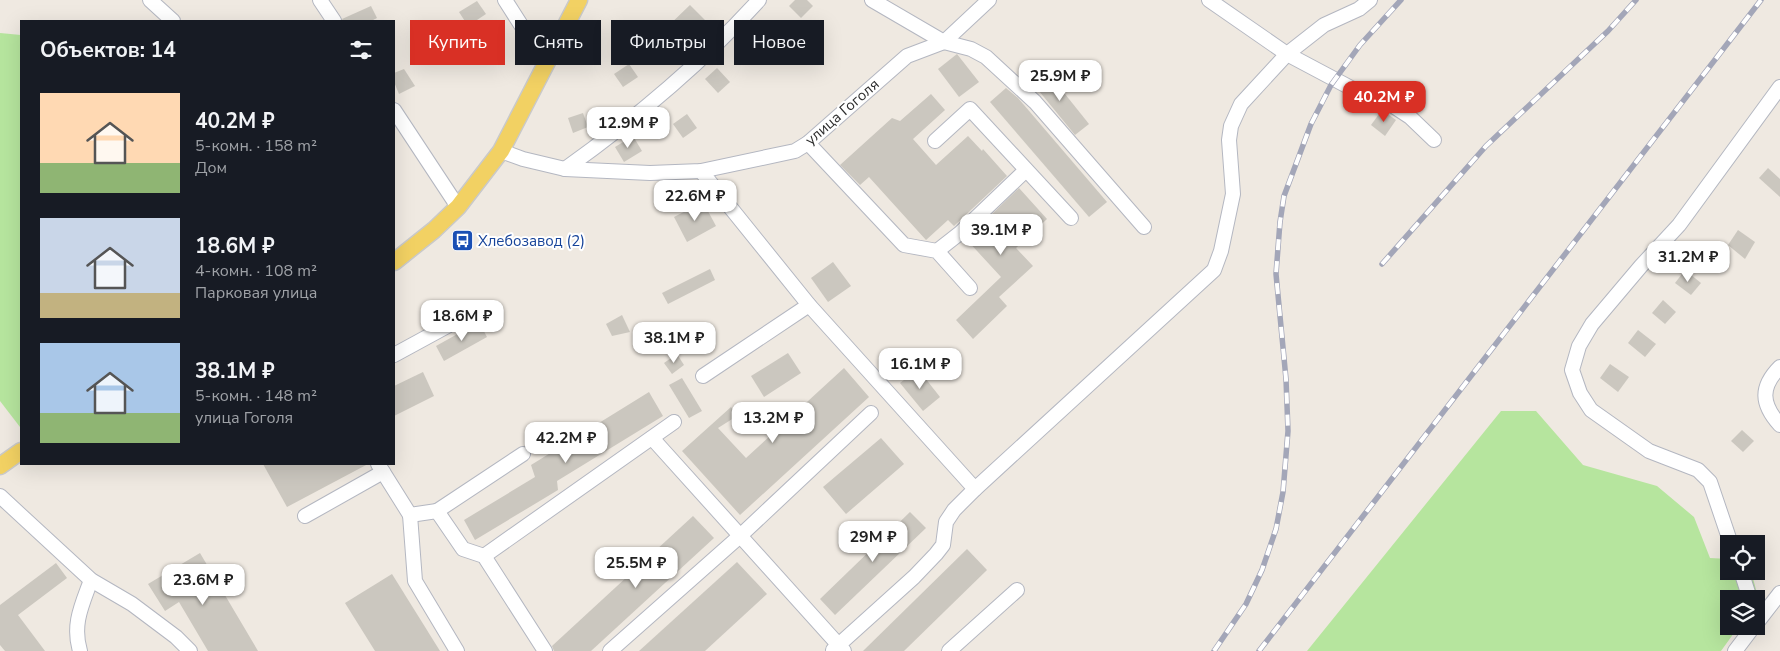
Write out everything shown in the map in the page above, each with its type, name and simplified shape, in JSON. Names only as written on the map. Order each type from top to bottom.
[{"type":"main road","points":[[569,20],[579,0]]},
{"type":"main road","points":[[395,261],[434,230],[458,207],[501,151],[545,65]]},
{"type":"main road","points":[[0,466],[20,452]]},
{"type":"street","points":[[150,0],[172,20]]},
{"type":"street","points":[[320,0],[333,20]]},
{"type":"street","points":[[505,0],[518,20]]},
{"type":"street","points":[[565,169],[617,132],[674,85],[760,0]]},
{"type":"street","points":[[872,0],[944,42],[971,49],[986,57],[1035,102],[1144,227]]},
{"type":"street","name":"улица Гоголя","points":[[501,151],[523,160],[565,169],[650,173],[702,171],[795,151],[808,143],[907,56],[944,42],[989,0]]},
{"type":"street","points":[[1209,0],[1287,54],[1351,88],[1381,98],[1410,117],[1434,140]]},
{"type":"street","points":[[652,438],[838,649],[936,554],[943,545],[946,522],[954,510],[1214,270],[1221,251],[1233,194],[1229,140],[1231,126],[1241,104],[1287,54],[1324,25],[1359,10],[1370,0]]},
{"type":"street","points":[[1728,535],[1710,482],[1698,470],[1649,451],[1591,410],[1580,393],[1572,370],[1579,346],[1592,324],[1679,225],[1780,87]]},
{"type":"street","points":[[935,141],[970,108],[1070,218]]},
{"type":"street","points":[[395,112],[458,207]]},
{"type":"street","points":[[808,143],[904,245],[937,251],[970,288]]},
{"type":"street","points":[[937,251],[960,233],[1026,170]]},
{"type":"street","points":[[702,171],[809,305],[975,490]]},
{"type":"street","points":[[703,376],[809,305]]},
{"type":"street","points":[[395,354],[462,318]]},
{"type":"street","points":[[1780,367],[1767,384],[1765,393],[1766,405],[1780,424]]},
{"type":"street","points":[[610,651],[740,536],[871,413]]},
{"type":"street","points":[[484,556],[674,422]]},
{"type":"street","points":[[410,515],[437,511],[523,454]]},
{"type":"street","points":[[305,516],[381,468],[410,515],[415,581],[457,651]]},
{"type":"street","points":[[0,496],[91,580],[132,604],[176,637],[190,651]]},
{"type":"street","points":[[437,511],[463,548],[484,556],[545,651]]},
{"type":"street","points":[[80,651],[77,618],[91,580]]},
{"type":"street","points":[[950,651],[1017,590]]},
{"type":"street","points":[[1765,611],[1780,593]]},
{"type":"street","points":[[1735,651],[1747,635]]},
{"type":"green space","points":[[0,33],[20,35],[20,427],[0,401]]},
{"type":"green space","points":[[1501,411],[1536,411],[1583,465],[1657,486],[1694,517],[1710,558],[1720,559],[1720,580],[1753,580],[1756,590],[1720,590],[1720,635],[1733,635],[1721,651],[1307,651]]},
{"type":"building","points":[[795,0],[807,0],[813,6],[801,18],[789,6]]},
{"type":"building","points":[[477,1],[486,14],[477,20],[464,20],[459,12]]},
{"type":"building","points":[[690,5],[705,20],[674,20]]},
{"type":"building","points":[[371,6],[377,18],[373,20],[342,19]]},
{"type":"building","points":[[957,54],[979,82],[959,97],[938,69]]},
{"type":"building","points":[[630,65],[638,77],[623,87],[614,74]]},
{"type":"building","points":[[717,68],[730,82],[718,93],[705,79]]},
{"type":"building","points":[[404,69],[415,86],[399,94],[395,84],[395,73]]},
{"type":"building","points":[[1045,69],[1089,124],[1075,135],[1030,80]]},
{"type":"building","points":[[1006,88],[1018,98],[1107,202],[1089,217],[990,102]]},
{"type":"building","points":[[931,94],[945,110],[913,139],[936,165],[968,136],[982,151],[983,149],[1007,176],[954,226],[948,220],[926,240],[869,177],[860,185],[840,165],[892,118],[900,121]]},
{"type":"building","points":[[1382,110],[1396,120],[1385,136],[1371,125]]},
{"type":"building","points":[[583,113],[588,127],[573,133],[568,118]]},
{"type":"building","points":[[687,114],[697,128],[683,138],[673,124]]},
{"type":"building","points":[[633,136],[642,151],[624,162],[615,147]]},
{"type":"building","points":[[1768,168],[1780,179],[1780,197],[1759,178]]},
{"type":"building","points":[[1019,188],[1047,219],[1016,248],[1033,266],[999,297],[1007,306],[973,339],[956,320],[1001,277],[966,239]]},
{"type":"building","points":[[703,202],[716,226],[687,242],[674,217]]},
{"type":"building","points":[[1738,230],[1755,242],[1745,259],[1728,245]]},
{"type":"building","points":[[833,262],[851,286],[828,302],[811,278]]},
{"type":"building","points":[[710,269],[715,280],[668,304],[662,293]]},
{"type":"building","points":[[1685,270],[1701,283],[1691,295],[1675,283]]},
{"type":"building","points":[[1663,300],[1676,312],[1665,324],[1652,313]]},
{"type":"building","points":[[622,315],[630,332],[612,336],[606,324]]},
{"type":"building","points":[[479,322],[487,337],[444,361],[436,346]]},
{"type":"building","points":[[1638,330],[1656,344],[1645,357],[1628,343]]},
{"type":"building","points":[[788,353],[801,373],[764,397],[751,376]]},
{"type":"building","points":[[677,354],[684,365],[672,374],[664,363]]},
{"type":"building","points":[[1610,364],[1629,377],[1618,392],[1600,378]]},
{"type":"building","points":[[844,368],[869,397],[740,515],[682,451],[731,407],[737,416],[718,428],[746,458]]},
{"type":"building","points":[[918,369],[940,397],[923,411],[900,383]]},
{"type":"building","points":[[423,372],[434,396],[395,416],[395,386]]},
{"type":"building","points":[[682,378],[702,411],[689,418],[669,385]]},
{"type":"building","points":[[649,392],[663,416],[557,481],[558,490],[475,540],[464,520],[535,477],[531,465]]},
{"type":"building","points":[[1742,430],[1754,441],[1743,452],[1731,441]]},
{"type":"building","points":[[881,438],[904,464],[846,514],[823,487]]},
{"type":"building","points":[[264,465],[366,465],[287,507]]},
{"type":"building","points":[[910,512],[926,528],[835,615],[820,599]]},
{"type":"building","points":[[693,516],[714,538],[591,651],[554,651],[552,646]]},
{"type":"building","points":[[967,549],[987,570],[904,651],[863,651]]},
{"type":"building","points":[[200,553],[258,651],[208,651],[179,602],[165,611],[148,584]]},
{"type":"building","points":[[737,562],[767,594],[705,651],[639,651]]},
{"type":"building","points":[[56,563],[67,578],[18,615],[45,651],[5,651],[0,645],[0,605]]},
{"type":"building","points":[[392,574],[440,651],[375,651],[345,603]]},
{"type":"railway","points":[[1214,651],[1246,604],[1262,570],[1276,529],[1283,492],[1288,431],[1286,379],[1276,274],[1284,196],[1311,124],[1331,85],[1360,45],[1401,0]]},
{"type":"railway","points":[[1382,264],[1486,146],[1608,31],[1636,0]]},
{"type":"railway","points":[[1259,651],[1761,0]]},
{"type":"place","name":"Хлебозавод (2)","points":[[462,241]]}]
